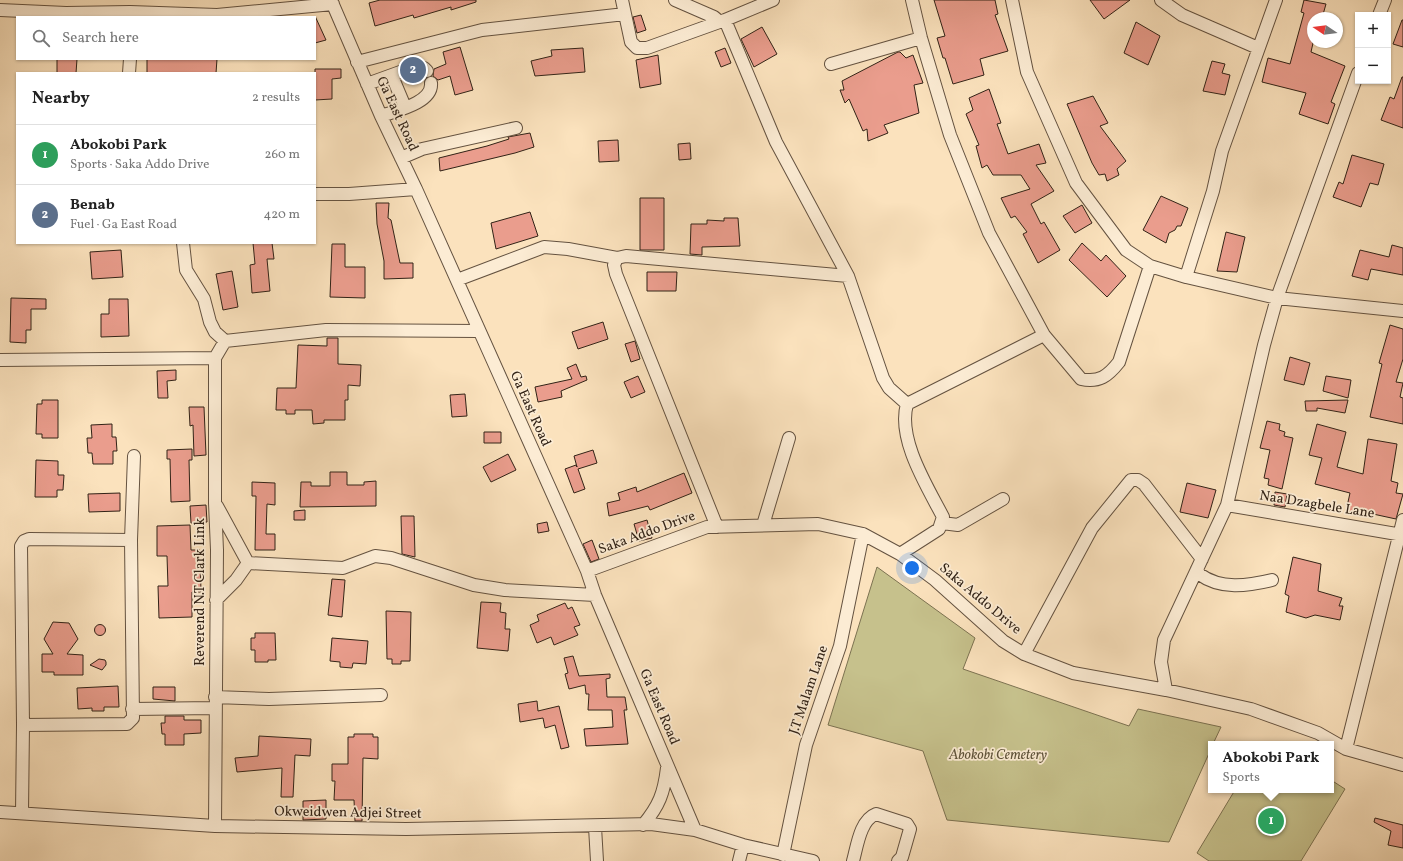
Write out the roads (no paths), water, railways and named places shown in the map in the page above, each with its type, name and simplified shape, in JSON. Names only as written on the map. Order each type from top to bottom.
[{"type":"street","points":[[622,0],[631,42],[637,48],[648,48],[774,0]]},
{"type":"street","points":[[675,0],[722,21],[776,142],[848,276],[883,378],[889,388],[907,404]]},
{"type":"street","points":[[912,0],[921,38],[950,135],[989,233],[1044,334],[1081,379],[1093,382],[1111,372],[1119,362],[1150,266]]},
{"type":"street","points":[[1012,0],[1027,72],[1076,183],[1126,250],[1150,266],[1186,277],[1277,298],[1403,310]]},
{"type":"street","points":[[1161,0],[1182,15],[1258,48]]},
{"type":"street","points":[[1186,277],[1213,191],[1222,151],[1276,0]]},
{"type":"street","points":[[1380,12],[1385,0]]},
{"type":"street","points":[[0,10],[66,13],[217,15],[332,2]]},
{"type":"street","name":"Ga East Road","points":[[332,2],[381,116],[416,189],[478,331],[587,571],[595,595],[667,767],[697,831]]},
{"type":"street","points":[[357,62],[482,30],[625,14]]},
{"type":"street","points":[[831,64],[921,38]]},
{"type":"street","points":[[129,72],[130,60]]},
{"type":"street","points":[[367,84],[414,68],[424,68],[427,72]]},
{"type":"street","points":[[392,76],[405,107]]},
{"type":"street","points":[[1166,690],[1161,662],[1164,640],[1227,505],[1264,345],[1277,298],[1355,81]]},
{"type":"street","points":[[381,116],[420,101],[426,97],[431,87],[431,83]]},
{"type":"street","points":[[401,158],[422,150],[516,128]]},
{"type":"street","points":[[316,194],[349,194],[416,189]]},
{"type":"street","points":[[183,244],[186,270],[204,299],[210,322],[215,332],[225,341],[326,330],[478,331]]},
{"type":"street","points":[[457,280],[544,247],[568,249],[617,258],[626,256],[848,276]]},
{"type":"street","points":[[617,258],[614,265],[616,274],[717,527]]},
{"type":"street","points":[[900,554],[939,529],[943,517],[918,468],[907,435],[904,414],[907,404],[1044,334]]},
{"type":"street","points":[[0,360],[215,358],[225,341]]},
{"type":"street","name":"Reverend N.T Clark Link","points":[[215,358],[215,826]]},
{"type":"street","points":[[764,525],[789,438]]},
{"type":"street","points":[[23,725],[127,724],[133,718],[131,540],[134,456]]},
{"type":"street","points":[[1024,654],[1092,528],[1131,480],[1138,480],[1144,484],[1199,564],[1199,574],[1205,579],[1233,586],[1272,580]]},
{"type":"street","points":[[942,522],[958,525],[1003,499]]},
{"type":"street","points":[[215,503],[248,563]]},
{"type":"street","name":"Naa Dzagbele Lane","points":[[1227,505],[1401,535]]},
{"type":"street","points":[[1346,749],[1401,535],[1403,520]]},
{"type":"street","name":"Saka Addo Drive","points":[[587,571],[707,528],[818,524],[863,534],[900,554],[935,580],[1003,641],[1024,654],[1073,673],[1166,690],[1264,713],[1318,733],[1332,741]]},
{"type":"street","name":"J.T Malam Lane","points":[[783,855],[806,745],[840,646],[863,534]]},
{"type":"street","points":[[22,813],[23,725],[21,546],[24,541],[131,540]]},
{"type":"street","points":[[248,563],[343,568],[375,556],[391,558],[474,585],[505,590],[595,595]]},
{"type":"street","points":[[216,600],[236,580],[248,563]]},
{"type":"street","points":[[132,709],[269,699],[381,695]]},
{"type":"street","name":"Saka Addo Drive","points":[[1334,742],[1346,749],[1403,765]]},
{"type":"street","points":[[643,825],[655,811],[662,796],[667,767]]},
{"type":"street","name":"Okweidwen Adjei Street","points":[[0,812],[215,826],[406,829],[596,827],[643,825],[671,826],[697,831],[743,845],[813,861]]},
{"type":"street","points":[[853,861],[863,829],[873,815],[876,814],[907,824],[910,828],[902,857],[898,861]]},
{"type":"street","points":[[596,827],[597,861]]},
{"type":"street","points":[[739,861],[743,845]]},
{"type":"place","name":"Benab","points":[[413,70]]},
{"type":"place","name":"Abokobi Park","points":[[1271,821]]},
{"type":"park label","name":"Abokobi Cemetery","points":[[998,755]]}]
